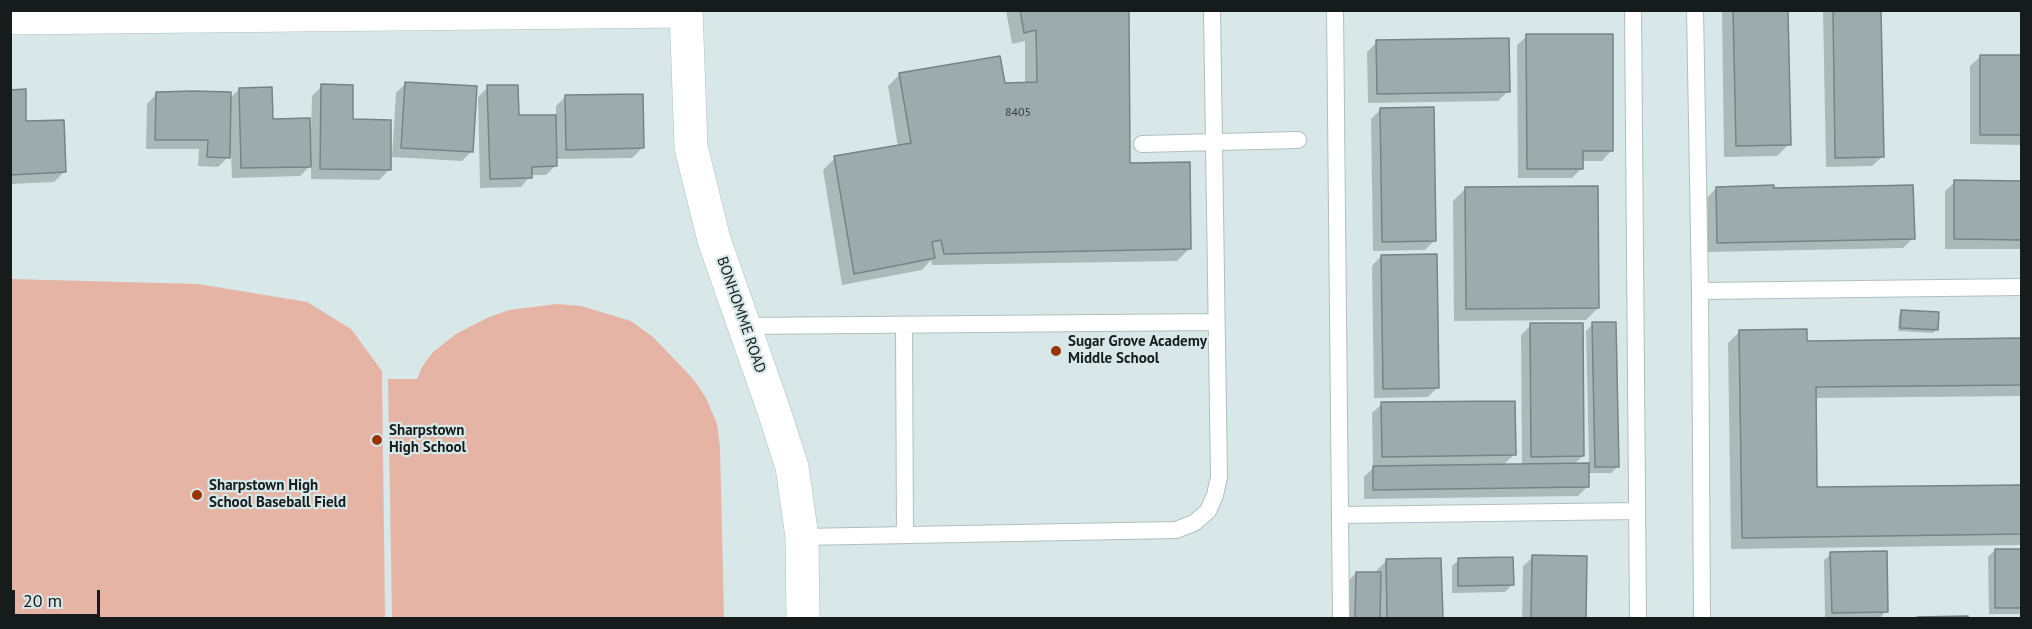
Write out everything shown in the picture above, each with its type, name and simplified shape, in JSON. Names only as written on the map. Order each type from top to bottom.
[{"type":"street","points":[[10,18],[686,11]]},
{"type":"street","name":"BONHOMME ROAD","points":[[686,11],[691,147],[714,240],[792,467],[802,537],[803,618]]},
{"type":"lane","points":[[802,537],[1176,530],[1194,523],[1208,511],[1219,477],[1212,10]]},
{"type":"lane","points":[[1335,10],[1341,618]]},
{"type":"lane","points":[[1633,10],[1638,618]]},
{"type":"lane","points":[[1695,10],[1702,618]]},
{"type":"lane","points":[[1142,144],[1298,140]]},
{"type":"lane","points":[[1700,291],[2022,287]]},
{"type":"lane","points":[[745,326],[1216,322]]},
{"type":"lane","points":[[904,325],[905,535]]},
{"type":"lane","points":[[1340,515],[1636,511]]},
{"type":"shaded area","name":"Sharpstown High School Baseball Field","points":[[11,279],[198,284],[307,302],[351,329],[382,371],[385,618],[11,618]]},
{"type":"shaded area","points":[[557,304],[581,306],[631,321],[653,337],[694,380],[706,398],[717,424],[720,447],[724,618],[392,618],[388,379],[417,379],[422,367],[433,352],[456,334],[487,318],[509,310]]},
{"type":"building","points":[[1020,10],[1129,10],[1130,163],[1190,162],[1191,249],[944,254],[941,240],[932,242],[935,258],[854,274],[834,156],[911,143],[899,73],[1000,56],[1005,83],[1037,82],[1036,30],[1024,33]]},
{"type":"building","points":[[1733,10],[1788,10],[1791,145],[1736,146]]},
{"type":"building","points":[[1833,10],[1881,10],[1884,157],[1835,158]]},
{"type":"building","points":[[1526,34],[1613,34],[1613,151],[1583,151],[1583,169],[1527,169]]},
{"type":"building","points":[[1509,38],[1510,92],[1377,94],[1376,40]]},
{"type":"building","points":[[1980,55],[2022,55],[2022,135],[1980,135]]},
{"type":"building","points":[[405,82],[477,86],[473,152],[401,148]]},
{"type":"building","points":[[321,84],[353,85],[353,119],[391,120],[391,170],[320,169]]},
{"type":"building","points":[[487,85],[518,85],[519,115],[556,115],[557,166],[532,167],[532,178],[490,179]]},
{"type":"building","points":[[272,87],[273,119],[310,118],[311,167],[241,168],[239,88]]},
{"type":"building","points":[[26,89],[26,121],[64,120],[66,172],[10,175],[10,90]]},
{"type":"building","points":[[156,92],[231,92],[230,158],[207,157],[208,140],[155,140]]},
{"type":"building","points":[[643,94],[644,148],[566,150],[565,95]]},
{"type":"building","points":[[1434,107],[1436,241],[1382,242],[1380,108]]},
{"type":"building","points":[[1954,180],[2022,181],[2022,240],[1954,239]]},
{"type":"building","points":[[1774,185],[1774,188],[1913,185],[1915,239],[1717,243],[1716,187]]},
{"type":"building","points":[[1598,186],[1599,308],[1466,309],[1465,187]]},
{"type":"building","points":[[1437,254],[1439,388],[1383,389],[1381,255]]},
{"type":"building","points":[[1901,310],[1939,312],[1938,330],[1900,328]]},
{"type":"building","points":[[1592,322],[1616,322],[1619,467],[1595,467]]},
{"type":"building","points":[[1530,323],[1583,323],[1584,456],[1531,457]]},
{"type":"building","points":[[1807,329],[1807,341],[2022,338],[2022,385],[1816,387],[1817,487],[2022,485],[2022,534],[1742,538],[1739,330]]},
{"type":"building","points":[[1515,401],[1516,455],[1382,457],[1381,402]]},
{"type":"building","points":[[1589,463],[1589,487],[1373,490],[1373,466]]},
{"type":"building","points":[[1995,549],[2022,549],[2022,608],[1995,608]]},
{"type":"building","points":[[1887,551],[1888,612],[1832,613],[1830,552]]},
{"type":"building","points":[[1532,555],[1587,556],[1586,618],[1531,618]]},
{"type":"building","points":[[1513,557],[1514,585],[1458,586],[1458,558]]},
{"type":"building","points":[[1441,558],[1443,618],[1387,618],[1386,559]]},
{"type":"building","points":[[1356,572],[1381,572],[1380,618],[1355,618]]},
{"type":"building","points":[[1968,616],[1968,618],[1917,618],[1917,617]]},
{"type":"place","name":"Sugar Grove Academy Middle School","points":[[1056,351]]},
{"type":"place","name":"Sharpstown High School","points":[[377,440]]},
{"type":"place","name":"Sharpstown High School Baseball Field","points":[[197,495]]}]
